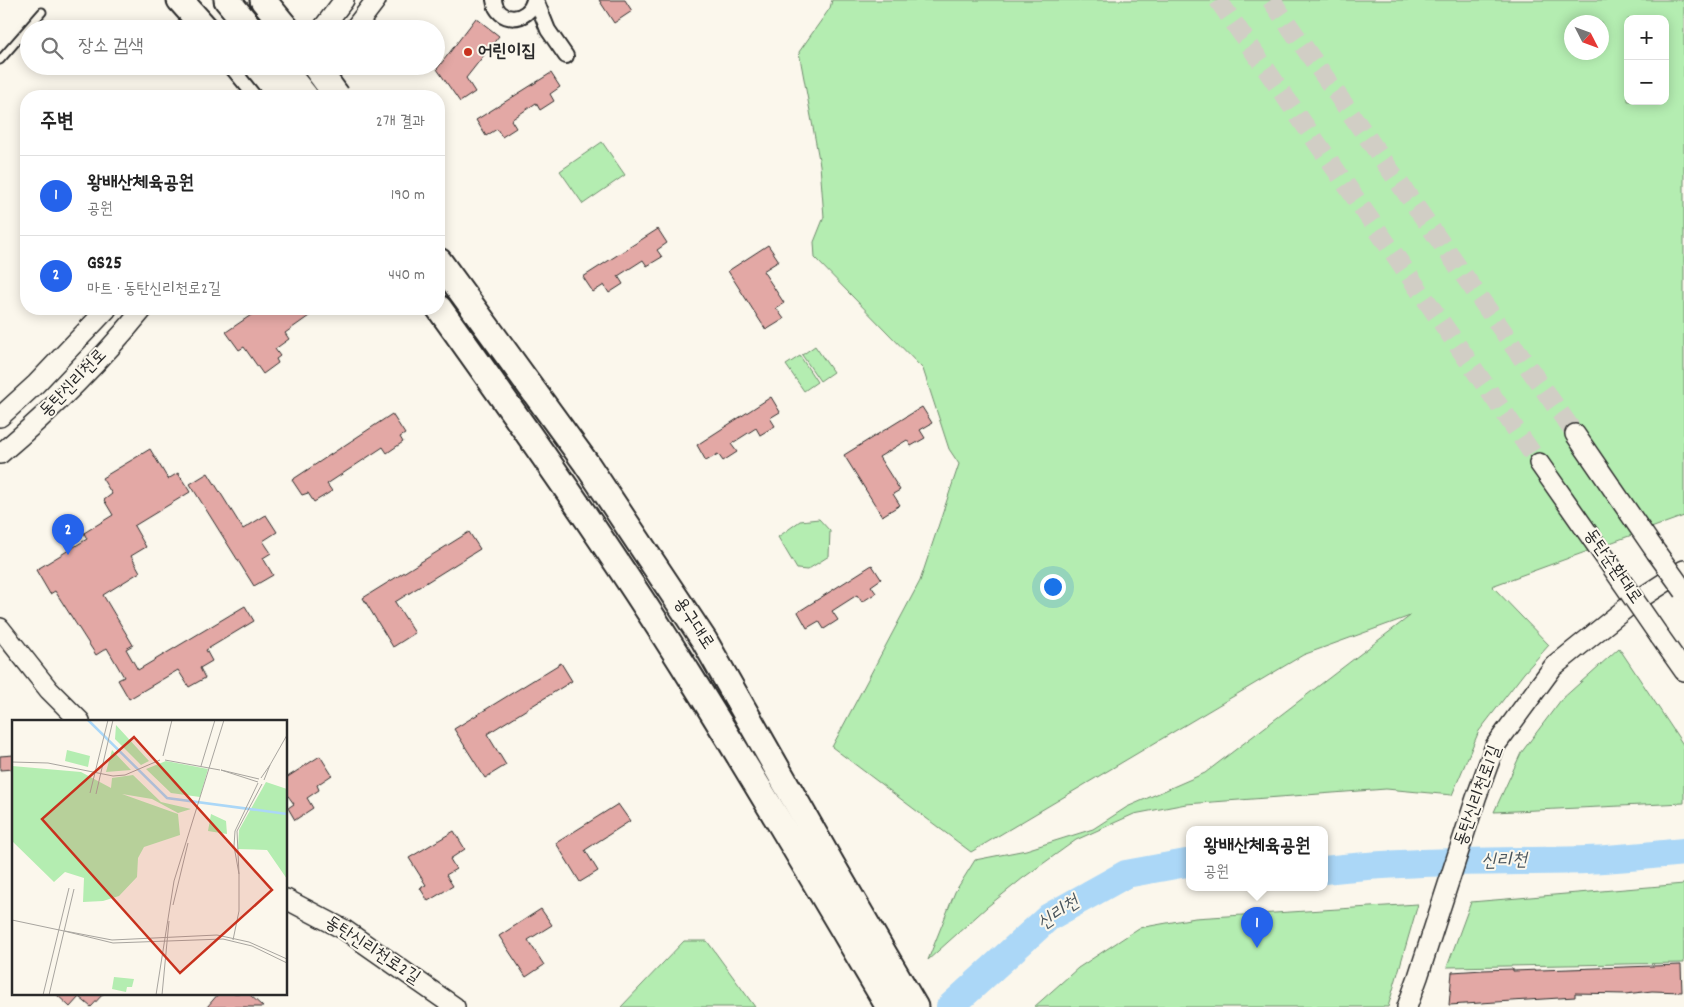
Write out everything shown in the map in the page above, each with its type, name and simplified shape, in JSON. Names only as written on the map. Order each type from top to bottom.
[{"type":"highway","points":[[180,0],[198,20]]},
{"type":"highway","points":[[201,0],[218,20]]},
{"type":"highway","points":[[227,0],[244,20]]},
{"type":"highway","points":[[246,75],[258,90]]},
{"type":"highway","points":[[264,75],[276,90]]},
{"type":"highway","points":[[288,75],[299,90]]},
{"type":"highway","points":[[324,75],[333,90]]},
{"type":"highway","name":"용구대로","points":[[445,268],[586,463],[704,640],[889,1007]]},
{"type":"highway","name":"용구대로","points":[[444,315],[555,470],[694,683],[915,1007]]},
{"type":"street","points":[[329,20],[344,0]]},
{"type":"street","points":[[361,20],[376,0]]},
{"type":"street","points":[[494,0],[497,10],[502,14],[508,17],[534,20],[548,30]]},
{"type":"street","points":[[520,17],[531,9],[535,0]]},
{"type":"street","points":[[535,0],[548,30],[566,56]]},
{"type":"street","points":[[276,90],[287,75]]},
{"type":"street","points":[[308,90],[316,75]]},
{"type":"street","name":"동탄신리천로","points":[[0,418],[36,384],[101,315]]},
{"type":"street","name":"동탄신리천로","points":[[0,454],[63,397],[97,362],[138,315]]},
{"type":"street","points":[[1575,434],[1684,591]]},
{"type":"street","name":"동탄순환대로","points":[[1539,463],[1684,671]]},
{"type":"street","name":"동탄신리천로1길","points":[[1407,1007],[1476,798],[1496,746],[1553,667],[1630,605],[1684,570]]},
{"type":"street","points":[[0,628],[49,690],[79,720]]},
{"type":"street","name":"동탄신리천로2길","points":[[288,901],[432,1007]]},
{"type":"street","name":"동탄신리천로2길","points":[[288,901],[345,930],[455,1007]]},
{"type":"lane","points":[[35,20],[42,12]]},
{"type":"lane","points":[[0,60],[20,37]]},
{"type":"green space","points":[[832,0],[1684,0],[1684,516],[1492,586],[1549,645],[1524,673],[1479,731],[1452,795],[1386,789],[1186,804],[1134,814],[1076,840],[1023,878],[987,907],[928,960],[955,892],[975,860],[1026,850],[1093,829],[1127,807],[1205,773],[1410,616],[1303,655],[971,852],[832,747],[920,581],[959,464],[949,449],[923,369],[815,258],[814,242],[824,217],[820,165],[799,52],[830,8]]},
{"type":"green space","points":[[602,142],[625,175],[583,204],[560,171]]},
{"type":"green space","points":[[815,346],[833,372],[820,381],[802,355]]},
{"type":"green space","points":[[800,356],[817,382],[804,391],[786,365]]},
{"type":"green space","points":[[819,519],[830,531],[829,556],[807,570],[797,569],[778,537],[800,521]]},
{"type":"green space","points":[[1619,648],[1684,746],[1684,803],[1494,812],[1521,753],[1561,700]]},
{"type":"green space","points":[[1684,884],[1684,963],[1447,967],[1471,902]]},
{"type":"green space","points":[[1418,904],[1388,1007],[1034,1007],[1078,968],[1139,928],[1195,918]]},
{"type":"green space","points":[[684,941],[707,941],[755,1007],[621,1007]]},
{"type":"building","points":[[599,0],[625,0],[632,11],[614,23]]},
{"type":"building","name":"어린이집","points":[[476,18],[499,36],[466,78],[475,92],[460,102],[441,75],[445,75],[445,59]]},
{"type":"building","points":[[551,73],[560,87],[550,94],[554,101],[540,110],[536,103],[511,120],[516,128],[502,137],[497,129],[486,136],[476,120]]},
{"type":"building","points":[[658,229],[667,243],[657,250],[662,257],[647,266],[643,260],[618,276],[623,284],[609,293],[604,285],[593,292],[583,277]]},
{"type":"building","points":[[768,245],[779,261],[763,271],[784,303],[776,308],[784,319],[766,330],[728,271]]},
{"type":"building","points":[[251,315],[310,315],[285,333],[289,339],[275,349],[280,356],[276,359],[278,363],[263,374],[244,347],[239,350],[226,332]]},
{"type":"building","points":[[771,397],[780,412],[770,418],[775,426],[760,435],[756,428],[731,444],[737,452],[723,461],[718,454],[706,461],[697,445]]},
{"type":"building","points":[[922,407],[932,423],[920,430],[925,438],[911,446],[907,440],[879,457],[900,490],[893,494],[900,505],[882,516],[844,455]]},
{"type":"building","points":[[392,414],[405,434],[400,437],[403,442],[387,453],[383,447],[327,484],[332,491],[314,502],[308,493],[302,495],[292,480]]},
{"type":"building","points":[[150,449],[168,479],[178,473],[190,492],[134,526],[146,547],[131,556],[140,572],[103,595],[133,645],[126,649],[138,670],[245,606],[254,621],[206,650],[212,661],[200,668],[205,678],[189,687],[178,670],[129,699],[118,680],[124,677],[107,648],[96,655],[55,591],[50,594],[36,570],[87,539],[84,533],[113,515],[104,500],[112,494],[102,478]]},
{"type":"building","points":[[208,473],[243,529],[266,515],[277,532],[263,541],[271,553],[263,558],[273,575],[254,586],[190,484]]},
{"type":"building","points":[[469,532],[480,549],[395,602],[415,633],[393,647],[363,598]]},
{"type":"building","points":[[872,565],[881,579],[871,586],[876,593],[862,602],[857,595],[832,611],[838,620],[824,629],[819,621],[807,628],[798,612]]},
{"type":"building","points":[[561,663],[572,681],[487,734],[506,765],[485,778],[454,729]]},
{"type":"building","points":[[12,755],[12,769],[0,770],[0,756]]},
{"type":"building","points":[[320,756],[332,775],[317,785],[319,790],[307,798],[313,808],[295,820],[288,808],[294,804],[288,796],[288,777]]},
{"type":"building","points":[[618,804],[630,821],[585,850],[598,871],[580,882],[556,843]]},
{"type":"building","points":[[454,831],[465,849],[450,859],[456,869],[446,875],[453,886],[428,901],[420,888],[426,885],[409,858]]},
{"type":"building","points":[[541,909],[552,925],[528,940],[544,965],[526,977],[499,936]]},
{"type":"building","points":[[1681,965],[1682,992],[1575,993],[1575,997],[1449,1005],[1452,972]]},
{"type":"building","points":[[56,994],[103,994],[91,1007],[79,997],[70,1007]]},
{"type":"building","points":[[218,994],[249,994],[263,1007],[207,1007]]},
{"type":"waterway","name":"신리천","points":[[1328,870],[1389,864],[1622,858],[1684,852]]},
{"type":"waterway","name":"신리천","points":[[950,1007],[1049,917],[1126,874],[1186,863]]},
{"type":"tunnel","points":[[1218,0],[1539,463]]},
{"type":"tunnel","points":[[1271,0],[1575,434]]},
{"type":"place","name":"어린이집","points":[[468,52]]},
{"type":"place","name":"GS25","points":[[68,555]]},
{"type":"place","name":"왕배산체육공원","points":[[1257,948]]}]
